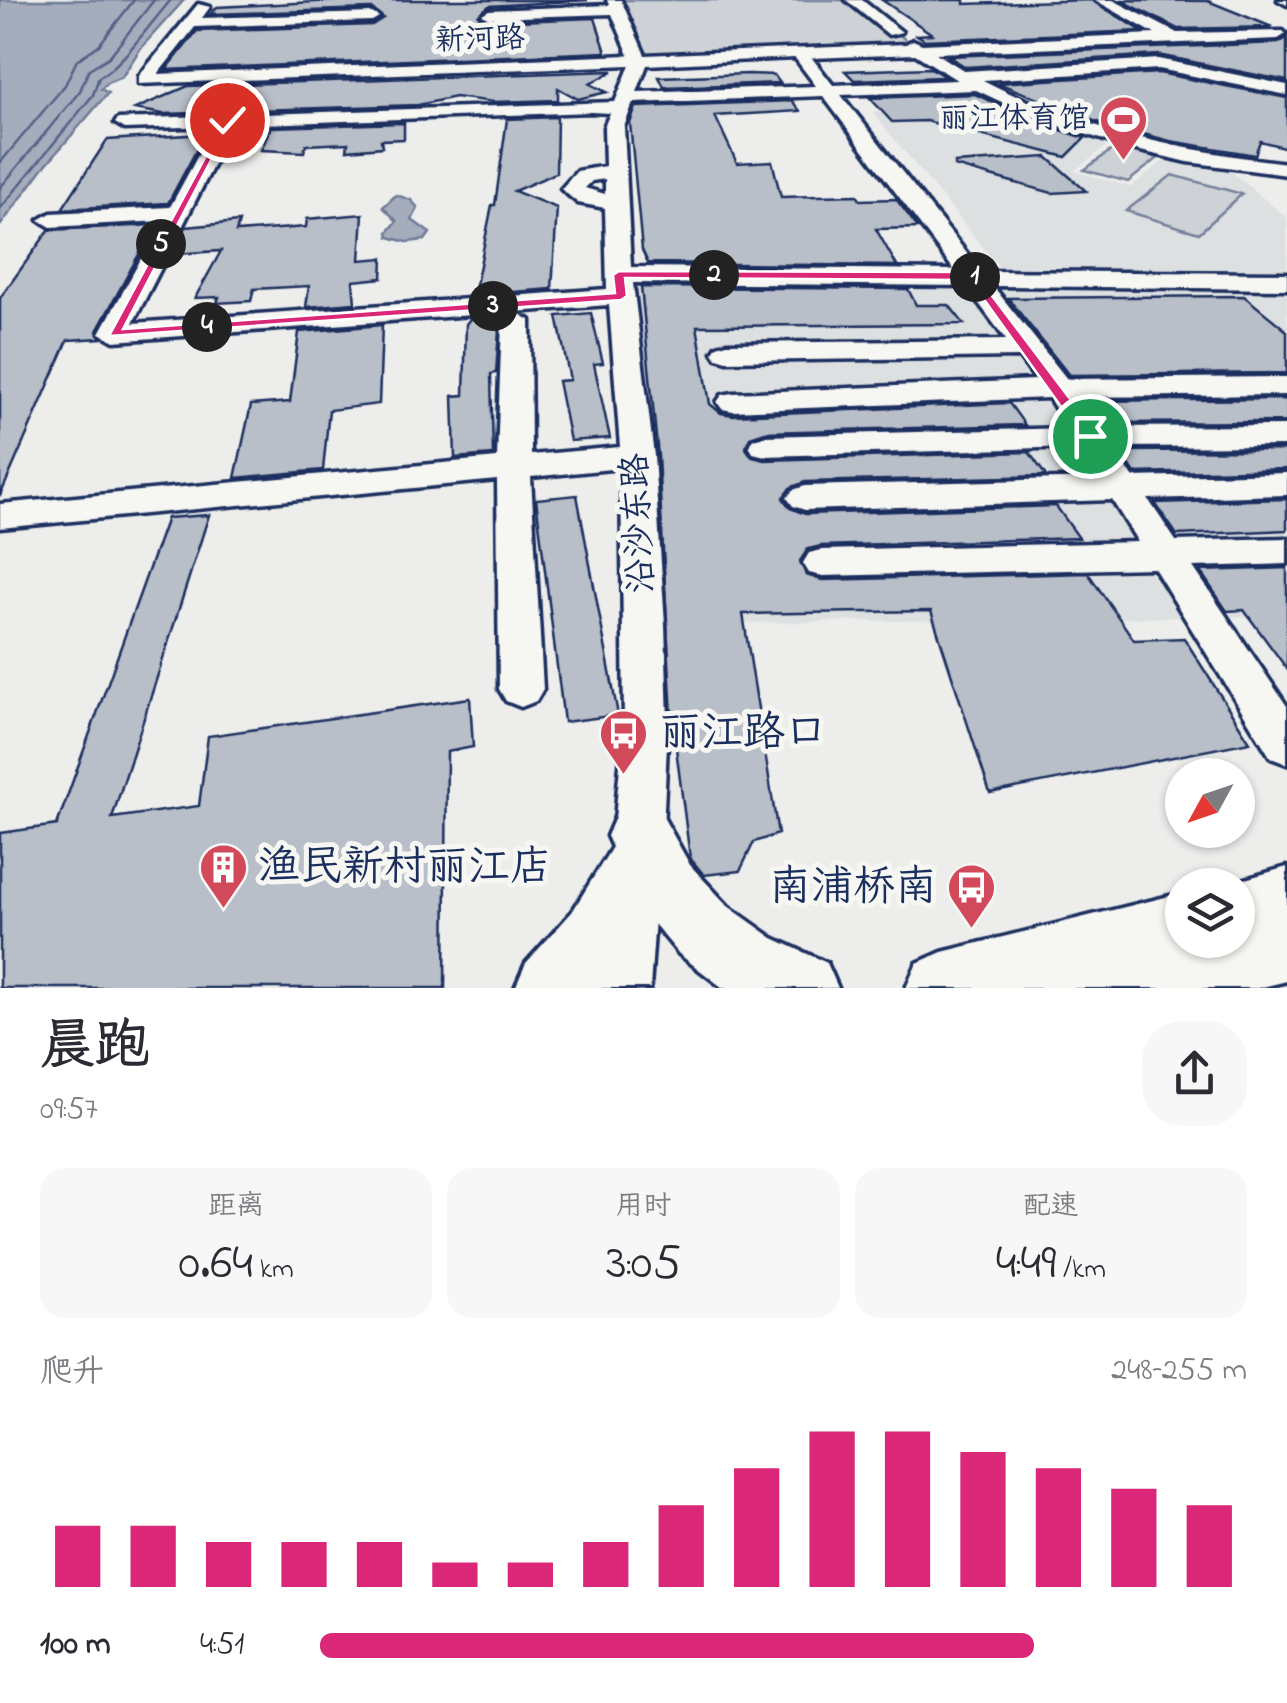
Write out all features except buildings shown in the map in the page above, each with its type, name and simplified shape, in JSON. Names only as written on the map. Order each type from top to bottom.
[{"type":"main road","points":[[552,988],[596,936],[636,853],[719,947],[744,964],[802,988]]},
{"type":"main road","points":[[1255,908],[1287,900]]},
{"type":"main road","points":[[942,988],[1165,931]]},
{"type":"main road","points":[[1112,988],[1287,946]]},
{"type":"street","name":"新河路","points":[[208,0],[145,80],[801,54],[905,40],[1278,34]]},
{"type":"street","points":[[853,0],[967,80],[1043,115],[1122,140],[1215,161],[1287,169]]},
{"type":"street","points":[[1102,0],[1175,38]]},
{"type":"street","points":[[489,14],[616,4],[640,62]]},
{"type":"street","points":[[190,24],[372,18]]},
{"type":"street","points":[[801,54],[1058,388],[1287,744]]},
{"type":"street","name":"沿沙东路","points":[[622,988],[646,722],[636,456],[620,286],[614,127],[640,62]]},
{"type":"street","points":[[125,123],[590,106],[1159,64],[1287,90]]},
{"type":"street","points":[[1078,68],[1152,83]]},
{"type":"street","points":[[1006,74],[1045,91]]},
{"type":"street","points":[[227,120],[114,334],[620,286],[974,276],[1287,281]]},
{"type":"street","points":[[50,220],[178,213]]},
{"type":"street","points":[[516,320],[514,467],[521,689]]},
{"type":"street","points":[[726,352],[1029,348]]},
{"type":"street","points":[[733,402],[1058,388],[1287,386]]},
{"type":"street","points":[[765,446],[1090,436],[1287,436]]},
{"type":"street","points":[[0,516],[636,456]]},
{"type":"street","points":[[805,498],[1287,484]]},
{"type":"street","points":[[822,563],[1287,551]]},
{"type":"shaded area","points":[[619,0],[853,0],[918,49],[641,62]]},
{"type":"shaded area","points":[[1002,106],[1112,142],[1074,171],[1131,187],[1168,157],[1227,168],[1287,218],[1287,272],[999,267],[872,112]]},
{"type":"shaded area","name":"丽江体育馆","points":[[1120,144],[1162,155],[1128,182],[1084,170]]},
{"type":"shaded area","points":[[1172,175],[1242,194],[1199,233],[1126,211]]},
{"type":"shaded area","points":[[619,275],[1277,281],[1287,289],[1287,616],[645,624]]},
{"type":"water","points":[[0,0],[184,0],[140,49],[122,77],[101,89],[108,93],[44,167],[0,226]]},
{"type":"water","points":[[396,195],[411,200],[418,208],[412,220],[430,233],[425,240],[407,242],[389,237],[388,232],[397,221],[383,207]]},
{"type":"place","name":"丽江体育馆","points":[[1124,162]]},
{"type":"place","name":"丽江路口","points":[[624,776]]},
{"type":"place","name":"渔民新村丽江店","points":[[223,910]]},
{"type":"place","name":"南浦桥南","points":[[972,930]]},
{"type":"route","points":[[227,120],[114,334],[621,296],[619,275],[974,276],[1090,436]]}]
